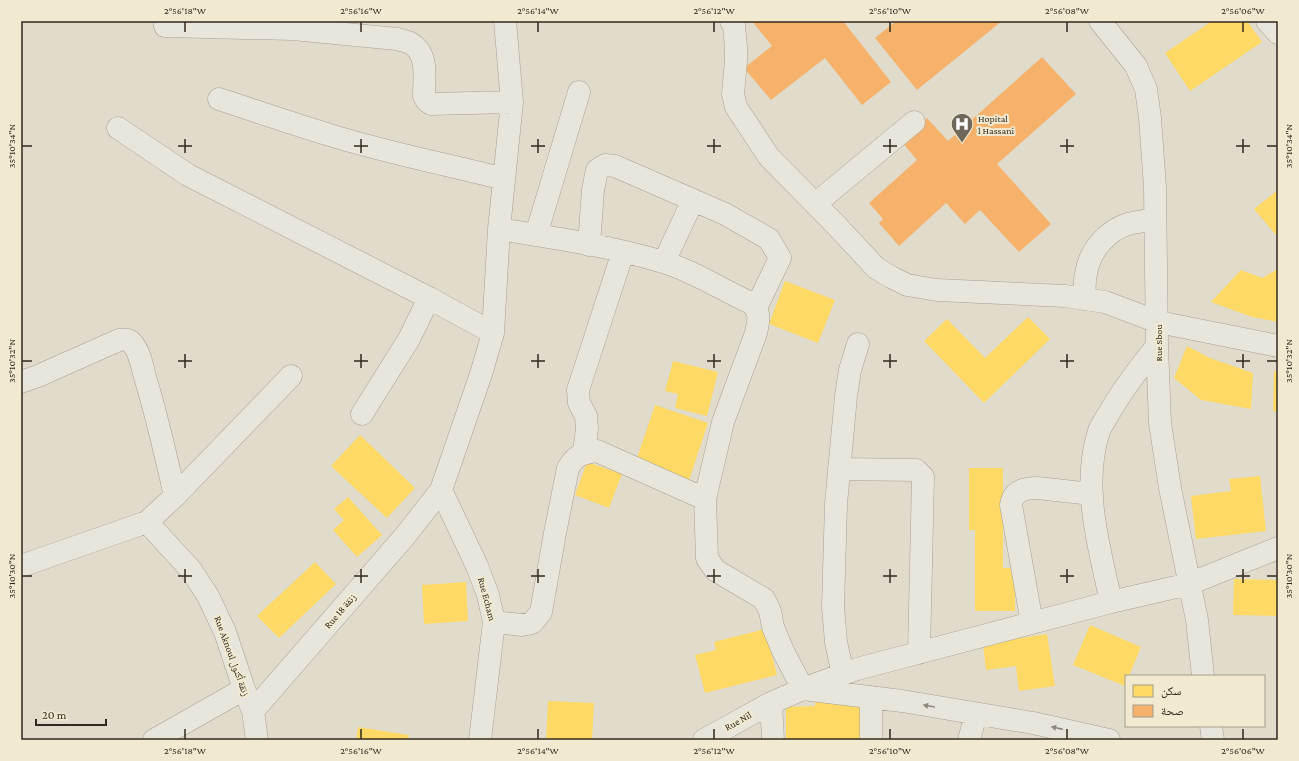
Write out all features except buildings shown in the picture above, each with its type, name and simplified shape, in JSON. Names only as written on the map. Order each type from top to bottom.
[{"type":"street","name":"Rue 18 زنقة","points":[[254,711],[405,536],[441,490],[493,333],[499,229],[512,102],[505,21]]},
{"type":"street","points":[[731,21],[734,25],[736,48],[733,94],[736,107],[769,157],[876,268],[891,277],[907,285],[938,290],[1065,296],[1105,302],[1158,322],[1278,346]]},
{"type":"street","name":"Rue Sbou","points":[[1100,21],[1136,66],[1146,88],[1150,118],[1155,187],[1158,322],[1157,346],[1160,423],[1170,488],[1197,620],[1203,675]]},
{"type":"street","points":[[1267,21],[1278,33]]},
{"type":"street","points":[[165,26],[293,29],[397,39],[410,43],[418,49],[424,59],[424,96],[431,104],[512,102]]},
{"type":"street","points":[[536,236],[579,92]]},
{"type":"street","points":[[220,99],[330,135],[399,154],[440,162],[504,179]]},
{"type":"street","points":[[815,204],[914,122]]},
{"type":"street","points":[[118,128],[188,175],[429,298],[493,333]]},
{"type":"street","points":[[589,245],[593,190],[597,170],[605,166],[616,166],[725,214],[769,239],[780,258],[756,308]]},
{"type":"street","points":[[664,262],[693,200]]},
{"type":"street","points":[[1084,299],[1087,267],[1101,242],[1116,229],[1127,224],[1155,219]]},
{"type":"street","points":[[499,229],[589,245],[664,262],[698,276],[751,303],[756,308],[759,318],[756,333],[723,422],[705,499],[707,558],[715,570],[764,599],[770,611],[773,627],[783,651],[802,689],[871,697],[1033,723],[1106,740]]},
{"type":"street","points":[[584,452],[587,429],[586,416],[579,403],[578,390],[623,252]]},
{"type":"street","points":[[362,414],[409,339],[429,298]]},
{"type":"street","points":[[21,382],[119,340],[126,339],[132,342],[137,350],[166,451],[175,496]]},
{"type":"street","points":[[842,675],[836,642],[833,607],[839,469],[846,396],[850,370],[858,344]]},
{"type":"street","points":[[1111,602],[1092,512],[1091,468],[1099,430],[1116,401],[1157,346]]},
{"type":"street","points":[[21,566],[147,522],[175,496],[291,376]]},
{"type":"street","points":[[494,622],[522,625],[532,623],[541,612],[568,468],[573,459],[584,452],[597,451],[705,499]]},
{"type":"street","points":[[839,469],[916,470],[923,477],[919,653]]},
{"type":"street","points":[[1032,623],[1012,500],[1018,492],[1028,488],[1092,494]]},
{"type":"street","name":"Rue Echam","points":[[441,490],[477,566],[488,595],[494,622],[480,740]]},
{"type":"street","name":"Rue Aknoul زنقة أكنول","points":[[147,522],[191,570],[208,596],[225,632],[236,661],[244,689],[254,711],[257,740]]},
{"type":"street","name":"Rue Nil","points":[[704,740],[771,703],[802,689],[857,669],[1111,602],[1189,584],[1278,548]]},
{"type":"street","points":[[154,740],[244,689]]},
{"type":"street","points":[[871,697],[871,740]]},
{"type":"street","points":[[771,703],[773,740]]},
{"type":"street","points":[[969,740],[976,714]]},
{"type":"street","points":[[1210,727],[1213,740]]},
{"type":"place","name":"Hopital l Hassani","points":[[962,144]]}]
